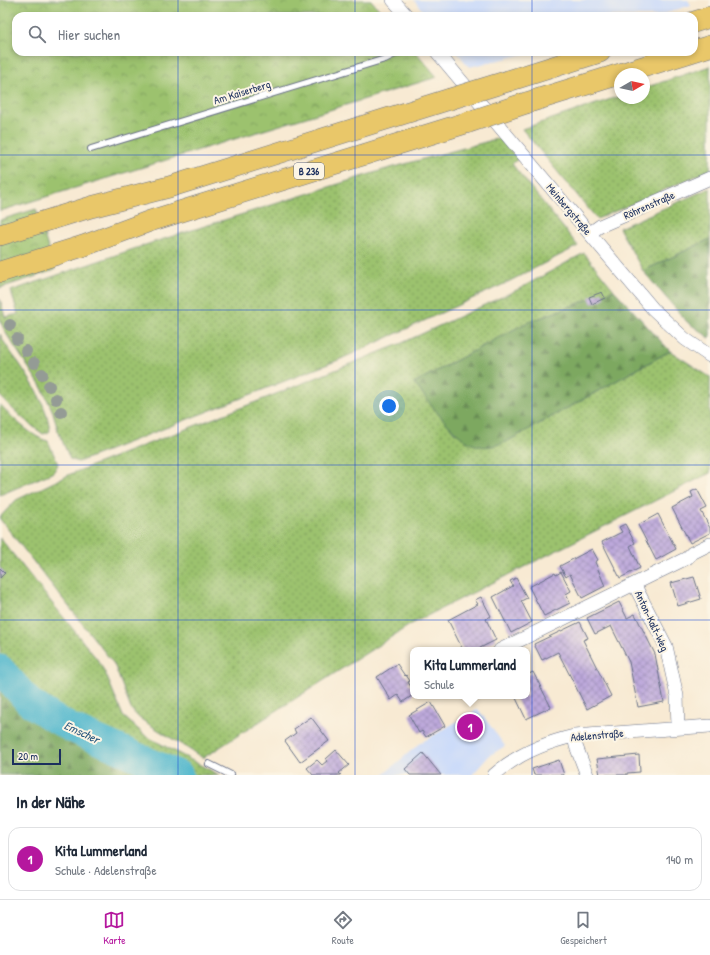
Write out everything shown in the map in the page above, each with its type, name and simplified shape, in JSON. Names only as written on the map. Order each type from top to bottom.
[{"type":"highway","points":[[698,21],[710,17]]},
{"type":"highway","points":[[698,50],[710,46]]},
{"type":"highway","name":"B 236","points":[[0,236],[91,207],[169,187],[587,56]]},
{"type":"highway","name":"B 236","points":[[639,68],[678,56]]},
{"type":"highway","name":"B 236","points":[[0,272],[83,246],[150,221],[614,76]]},
{"type":"street","points":[[393,0],[404,12]]},
{"type":"street","name":"Meinbergstraße","points":[[440,56],[653,310],[685,339],[710,356]]},
{"type":"street","name":"Röhrenstraße","points":[[590,233],[600,226],[710,178]]},
{"type":"street","name":"Anton-Kalt-Weg","points":[[506,647],[687,558],[692,553],[710,544]]},
{"type":"street","name":"Anton-Kalt-Weg","points":[[634,584],[666,646],[676,696],[678,728]]},
{"type":"street","name":"Adelenstraße","points":[[494,775],[502,767],[530,750],[574,736],[710,726]]},
{"type":"street","points":[[574,736],[586,775]]},
{"type":"lane","name":"Am Kaiserberg","points":[[91,149],[391,56]]},
{"type":"lane","points":[[209,764],[231,775]]},
{"type":"shaded area","points":[[414,0],[688,0],[691,5],[669,12],[424,12]]},
{"type":"shaded area","points":[[460,56],[517,56],[469,67]]},
{"type":"shaded area","points":[[478,709],[505,746],[489,756],[472,775],[383,775],[419,744]]},
{"type":"green space","points":[[0,0],[371,0],[382,12],[12,12],[12,56],[419,56],[437,77],[0,211]]},
{"type":"green space","points":[[710,66],[710,170],[597,219],[522,129],[614,98],[614,104],[650,104],[650,86]]},
{"type":"green space","points":[[500,138],[518,159],[512,164],[578,246],[504,284],[341,359],[78,462],[70,459],[58,431],[53,412],[42,388],[7,335],[0,321],[0,299],[5,317],[18,314],[11,291],[151,243],[383,170]]},
{"type":"green space","points":[[710,188],[710,239],[643,271],[619,228]]},
{"type":"green space","points":[[36,209],[55,270],[0,288],[0,220]]},
{"type":"green space","points":[[710,239],[710,338],[687,322],[643,271]]},
{"type":"green space","points":[[584,253],[614,290],[524,324],[414,383],[455,433],[506,442],[670,351],[710,377],[710,473],[413,623],[203,758],[139,718],[131,709],[114,664],[0,519],[0,517],[16,500],[73,473],[402,343],[519,289]]},
{"type":"green space","points":[[614,290],[670,351],[506,442],[486,447],[470,443],[452,429],[414,383],[524,324]]},
{"type":"green space","points":[[0,334],[6,346],[19,363],[39,395],[48,421],[50,431],[47,433],[43,434],[31,425],[0,396]]},
{"type":"green space","points":[[0,404],[29,431],[48,441],[58,464],[54,472],[0,495]]},
{"type":"green space","points":[[0,538],[100,663],[123,716],[146,736],[219,775],[160,775],[71,737],[26,706],[0,677]]},
{"type":"green space","points":[[0,677],[26,706],[71,737],[160,775],[0,775]]},
{"type":"building","points":[[602,292],[605,298],[592,304],[589,297]]},
{"type":"building","points":[[697,489],[707,508],[701,511],[710,528],[710,533],[690,543],[672,508],[693,497],[691,492]]},
{"type":"building","points":[[658,514],[676,549],[656,560],[638,525]]},
{"type":"building","points":[[625,524],[635,543],[630,546],[640,568],[620,578],[602,542],[622,532],[619,527]]},
{"type":"building","points":[[592,549],[598,560],[595,562],[605,586],[582,598],[570,574],[566,577],[560,566]]},
{"type":"building","points":[[0,568],[5,573],[0,578]]},
{"type":"building","points":[[561,572],[571,591],[566,594],[570,603],[544,616],[529,587],[555,573],[556,575]]},
{"type":"building","points":[[694,577],[701,599],[678,606],[671,583]]},
{"type":"building","points":[[516,578],[527,598],[521,601],[532,622],[511,633],[493,597],[513,586],[510,581]]},
{"type":"building","points":[[481,597],[491,616],[486,619],[496,640],[482,647],[462,647],[448,620],[478,604],[475,600]]},
{"type":"building","points":[[619,602],[627,618],[635,614],[655,654],[664,702],[638,707],[629,662],[611,626],[595,634],[587,618]]},
{"type":"building","points":[[580,622],[588,638],[583,640],[611,696],[587,709],[558,652],[542,660],[534,644]]},
{"type":"building","points":[[397,664],[410,681],[408,682],[410,685],[410,697],[403,702],[398,695],[391,700],[377,677]]},
{"type":"building","points":[[533,672],[551,707],[526,719],[516,699],[530,699],[530,674]]},
{"type":"building","points":[[431,702],[445,726],[426,737],[422,731],[419,733],[409,715]]},
{"type":"building","points":[[311,717],[329,741],[300,762],[285,741],[296,733],[294,729]]},
{"type":"building","points":[[336,750],[349,765],[339,773],[341,775],[313,775],[307,768],[317,760],[322,765]]},
{"type":"building","points":[[423,753],[441,775],[410,775],[405,769]]},
{"type":"building","points":[[639,755],[640,772],[627,773],[627,775],[600,775],[597,759]]},
{"type":"building","points":[[559,760],[564,775],[534,775],[532,769]]},
{"type":"waterway","name":"Emscher","points":[[0,669],[29,702],[50,716],[71,728],[179,775]]},
{"type":"place","name":"Kita Lummerland","points":[[470,727]]}]
